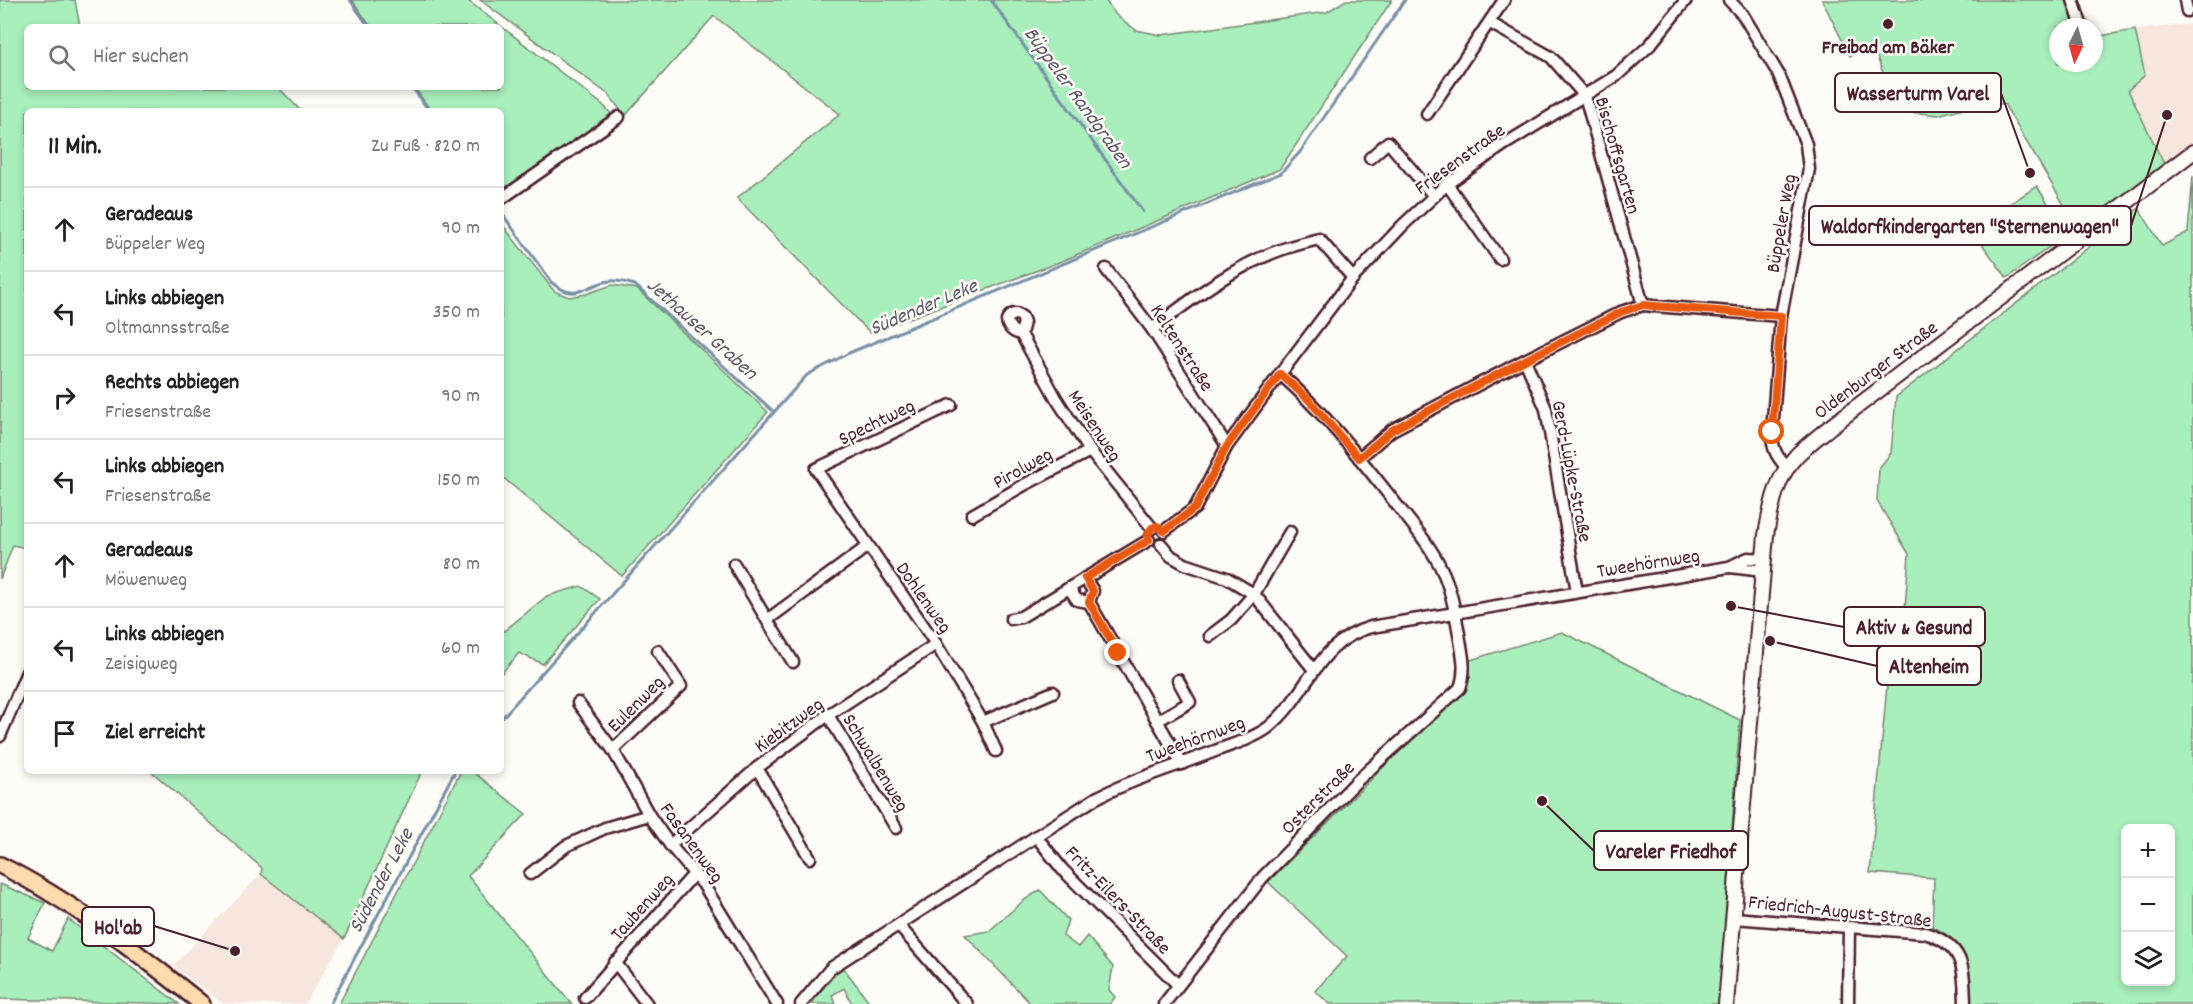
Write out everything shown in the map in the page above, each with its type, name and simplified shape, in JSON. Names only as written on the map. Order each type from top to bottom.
[{"type":"main road","name":"Oldenburger Straße","points":[[1726,1004],[1763,565],[1771,505],[1787,468],[1796,456],[1830,427],[2193,152]]},
{"type":"main road","points":[[0,865],[51,892],[85,914],[202,1004]]},
{"type":"street","points":[[1427,114],[1504,0]]},
{"type":"street","name":"Friesenstraße","points":[[1164,531],[1195,508],[1227,446],[1353,278],[1403,225],[1447,184],[1505,144],[1616,76],[1650,45],[1686,0]]},
{"type":"street","points":[[2073,0],[2079,18]]},
{"type":"street","points":[[2185,0],[2187,12]]},
{"type":"street","name":"Büppeler Weg","points":[[1733,1],[1779,75],[1806,144],[1809,169],[1781,316],[1772,445],[1787,468]]},
{"type":"street","name":"Bischoffsgarten","points":[[1490,23],[1551,57],[1585,96],[1643,305]]},
{"type":"street","points":[[504,197],[619,117]]},
{"type":"street","points":[[1370,158],[1388,142],[1434,196]]},
{"type":"street","points":[[1447,184],[1500,259]]},
{"type":"street","points":[[1152,329],[1205,288],[1245,266],[1283,249],[1319,239],[1353,278]]},
{"type":"street","name":"Keltenstraße","points":[[1106,269],[1152,329],[1227,446]]},
{"type":"street","points":[[1280,374],[1308,399],[1359,458],[1392,430],[1621,312],[1643,305],[1781,316]]},
{"type":"street","name":"Meisenweg","points":[[1021,334],[1056,398],[1090,451],[1152,528]]},
{"type":"street","name":"Gerd-Lüpke-Straße","points":[[1525,360],[1546,409],[1577,592]]},
{"type":"street","name":"Spechtweg","points":[[816,469],[951,405]]},
{"type":"street","name":"Pirolweg","points":[[972,515],[1090,451]]},
{"type":"street","name":"Osterstraße","points":[[1164,1004],[1263,877],[1359,779],[1460,688],[1464,678],[1465,665],[1455,613],[1448,584],[1435,556],[1359,458]]},
{"type":"street","name":"Dohlenweg","points":[[816,469],[936,644],[983,722],[996,751]]},
{"type":"street","points":[[1157,526],[1164,531],[1165,538],[1161,543],[1154,544],[1149,540],[1148,534],[1152,528],[1157,526]]},
{"type":"street","points":[[1210,636],[1231,620],[1254,594],[1290,532]]},
{"type":"street","points":[[1011,619],[1021,617],[1149,540]]},
{"type":"street","points":[[1161,543],[1171,556],[1185,564],[1227,578],[1254,594],[1314,670]]},
{"type":"street","points":[[767,620],[868,546]]},
{"type":"street","points":[[734,564],[793,662]]},
{"type":"street","name":"Tweehörnweg","points":[[802,1004],[831,968],[1109,791],[1257,735],[1279,717],[1337,643],[1356,631],[1729,567],[1763,565]]},
{"type":"street","points":[[1085,578],[1093,591],[1089,602],[1182,764]]},
{"type":"street","points":[[1069,588],[1077,600],[1089,602]]},
{"type":"street","name":"Kiebitzweg","points":[[670,845],[757,768],[828,715],[936,644]]},
{"type":"street","name":"Eulenweg","points":[[613,750],[681,686],[658,651]]},
{"type":"street","points":[[0,736],[24,679]]},
{"type":"street","points":[[1157,721],[1190,702],[1178,680]]},
{"type":"street","points":[[983,722],[1053,692]]},
{"type":"street","name":"Fasanenweg","points":[[578,704],[613,750],[649,815],[670,845],[703,884],[777,1004]]},
{"type":"street","name":"Schwalbenweg","points":[[828,715],[896,828]]},
{"type":"street","points":[[757,768],[810,858]]},
{"type":"street","points":[[530,874],[566,846],[605,828],[649,815]]},
{"type":"street","name":"Fritz-Eilers-Straße","points":[[1036,836],[1062,869],[1178,985]]},
{"type":"street","name":"Taubenweg","points":[[585,998],[694,874]]},
{"type":"street","name":"Friedrich-August-Straße","points":[[1734,918],[1925,933],[1949,943],[1957,953],[1962,965],[1965,1004]]},
{"type":"street","points":[[898,926],[967,1004]]},
{"type":"street","points":[[1848,1004],[1849,927]]},
{"type":"street","name":"Taubenweg","points":[[615,962],[647,1004]]},
{"type":"shaded area","points":[[2191,24],[2193,28],[2193,141],[2164,164],[2127,90],[2145,75],[2135,30]]},
{"type":"shaded area","points":[[261,874],[344,939],[305,1004],[224,1004],[173,966]]},
{"type":"green space","points":[[0,0],[75,0],[79,24],[24,24],[24,90],[281,90],[298,108],[24,108],[24,547],[13,545],[0,579]]},
{"type":"green space","points":[[352,0],[467,0],[498,24],[369,24]]},
{"type":"green space","points":[[480,0],[1105,0],[1116,15],[1136,30],[1161,35],[1327,12],[1346,0],[1392,0],[1280,169],[1062,261],[870,333],[737,198],[840,114],[714,16],[625,116],[609,95]]},
{"type":"green space","points":[[1822,0],[2068,0],[2072,18],[2049,18],[2049,72],[2103,72],[2103,35],[2135,30],[2145,75],[2128,90],[2164,164],[2079,230],[2004,104],[1982,103],[1938,115],[1898,111],[1873,47],[1850,56]]},
{"type":"green space","points":[[504,29],[603,105],[614,117],[504,191],[504,108],[429,108],[416,90],[504,90]]},
{"type":"green space","points":[[2193,176],[2193,1004],[1968,1004],[1966,967],[1960,949],[1954,941],[1932,927],[1934,878],[1870,873],[1888,674],[1901,663],[1909,554],[1877,501],[1879,468],[1891,453],[1896,397],[2139,208],[2162,246],[2188,232]]},
{"type":"green space","points":[[2037,186],[2067,234],[2007,278],[1971,229]]},
{"type":"green space","points":[[504,227],[554,291],[569,297],[612,285],[637,289],[768,412],[622,576],[504,478]]},
{"type":"green space","points":[[581,586],[600,599],[543,664],[519,653],[504,670],[504,631],[547,596]]},
{"type":"green space","points":[[1562,632],[1740,720],[1719,1004],[1330,1004],[1315,991],[1347,956],[1268,882],[1463,688],[1470,678],[1470,660]]},
{"type":"green space","points":[[154,774],[421,774],[344,939],[261,874],[262,868]]},
{"type":"green space","points":[[459,774],[476,774],[526,814],[468,876],[572,1004],[339,1004]]},
{"type":"green space","points":[[0,884],[45,903],[28,938],[52,951],[68,919],[179,1004],[0,999]]},
{"type":"green space","points":[[1040,890],[1068,920],[1063,936],[1078,947],[1087,936],[1113,967],[1109,990],[1115,997],[1110,1004],[1031,1004],[965,935],[989,931],[1023,901]]},
{"type":"green space","points":[[842,966],[871,1004],[852,1004],[844,988],[832,995],[836,1004],[811,1004],[832,975]]},
{"type":"waterway","name":"Jethauser Graben","points":[[350,0],[367,24]]},
{"type":"waterway","name":"Büppeler Randgraben","points":[[991,0],[1143,212]]},
{"type":"waterway","name":"Südender Leke","points":[[504,716],[807,375],[849,353],[1281,173],[1300,152],[1405,0]]},
{"type":"waterway","name":"Jethauser Graben","points":[[414,90],[427,108]]},
{"type":"waterway","name":"Jethauser Graben","points":[[504,216],[551,282],[568,292],[581,291],[610,281],[635,285],[774,412]]},
{"type":"waterway","name":"Südender Leke","points":[[330,1004],[453,774]]},
{"type":"place","name":"Freibad am Bäker","points":[[1888,24]]},
{"type":"place","name":"Waldorfkindergarten \"Sternenwagen\"","points":[[2167,115]]},
{"type":"place","name":"Wasserturm Varel","points":[[2030,173]]},
{"type":"place","name":"Aktiv & Gesund","points":[[1731,606]]},
{"type":"place","name":"Altenheim","points":[[1770,641]]},
{"type":"place","name":"Vareler Friedhof","points":[[1542,801]]},
{"type":"place","name":"Hol'ab","points":[[235,951]]},
{"type":"route","points":[[1118,653],[1089,602],[1093,591],[1085,578],[1149,540],[1148,531],[1152,528],[1157,526],[1164,531],[1195,508],[1227,446],[1280,374],[1308,399],[1359,458],[1378,440],[1404,423],[1621,312],[1643,305],[1781,316],[1772,432]]}]
